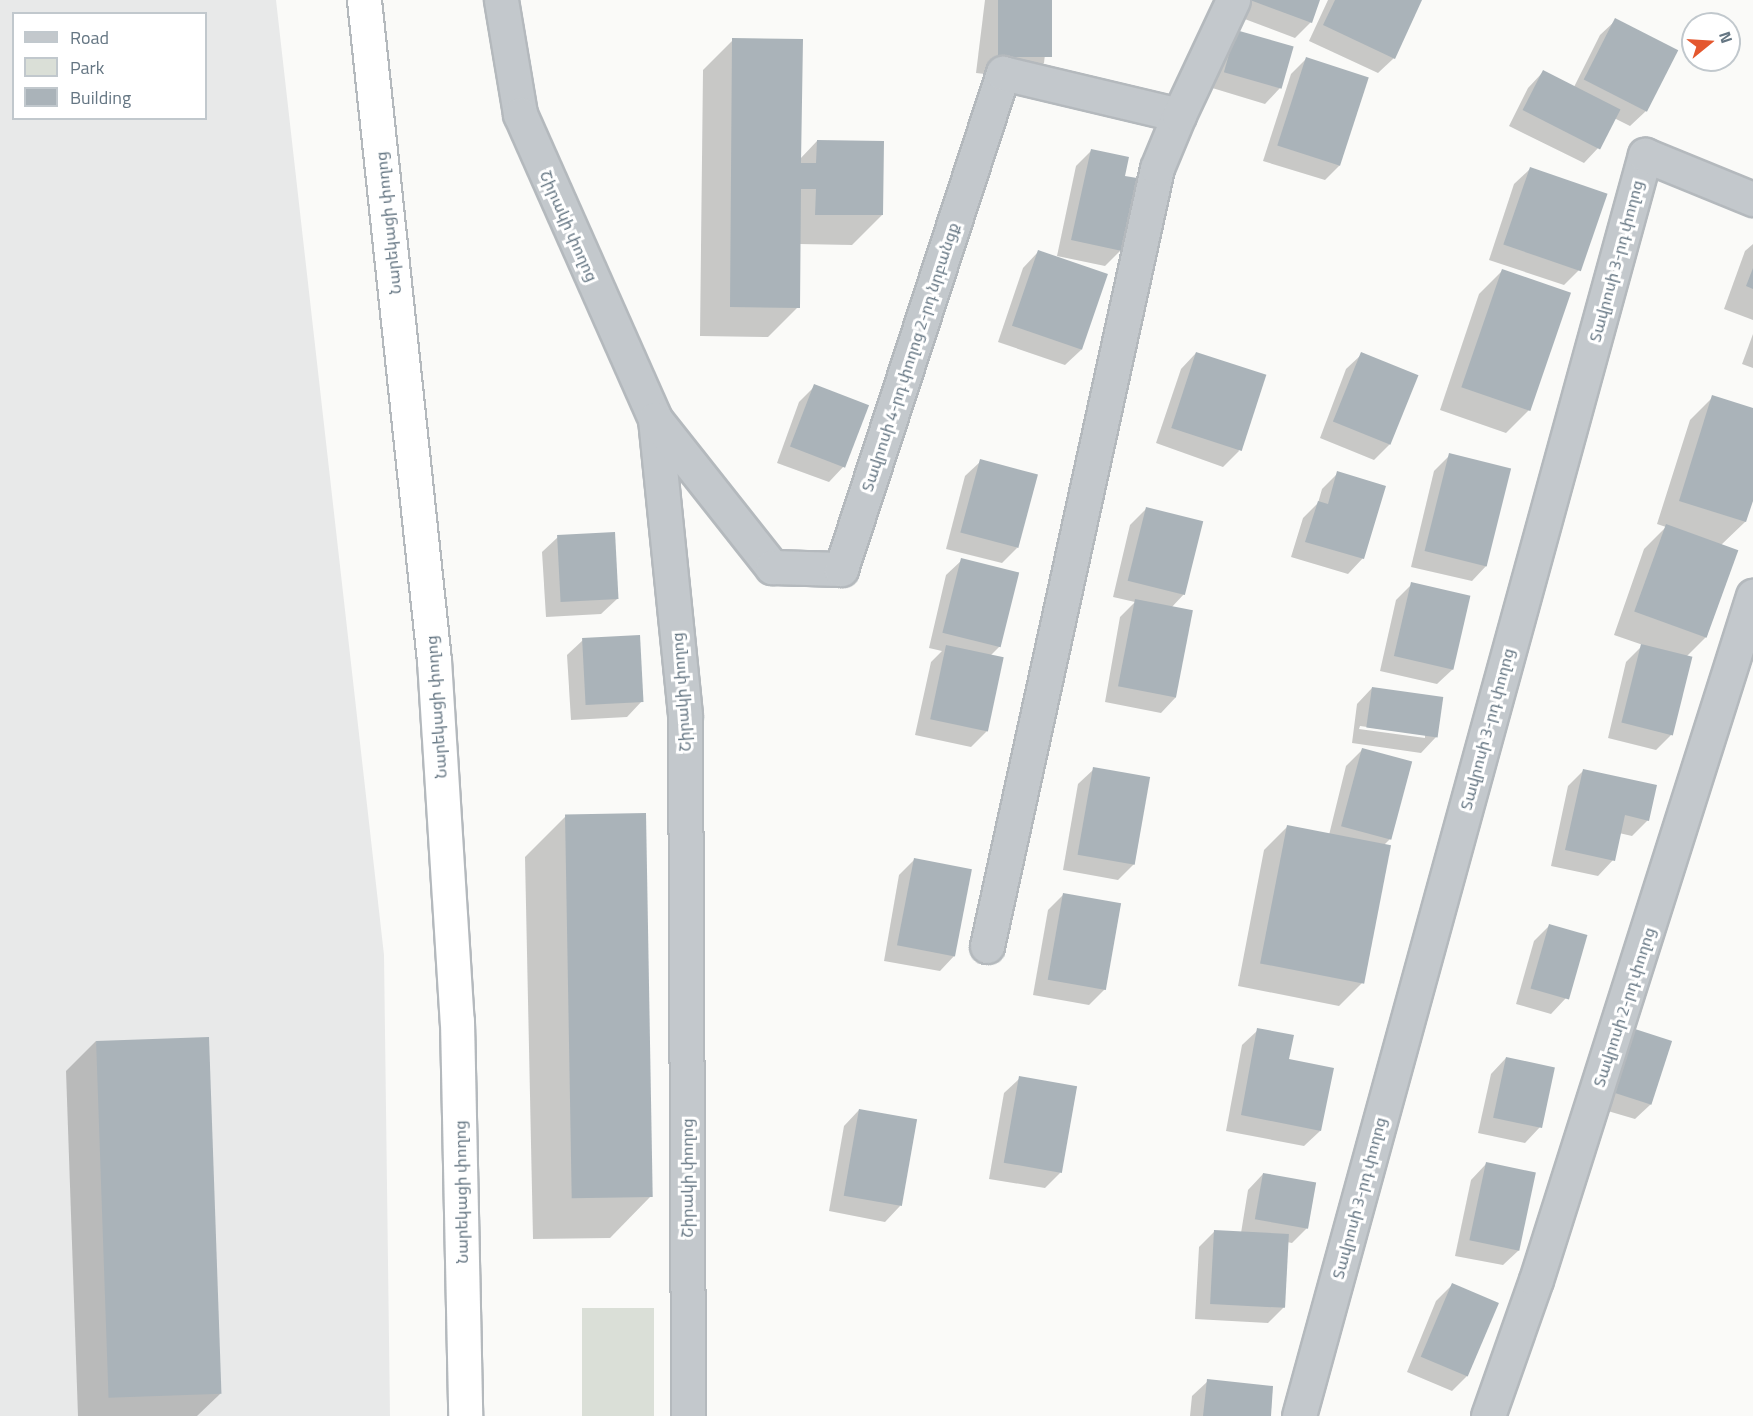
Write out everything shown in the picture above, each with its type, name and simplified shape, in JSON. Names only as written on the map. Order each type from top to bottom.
[{"type":"highway","name":"Նարեկացի փողոց","points":[[364,0],[434,660],[457,1021],[465,1416]]},
{"type":"street","name":"Շիրակի փողոց","points":[[501,0],[520,114],[655,419],[686,716],[688,1416]]},
{"type":"street","points":[[987,946],[1157,168],[1179,115],[1233,0]]},
{"type":"street","name":"Տավրոսի 4-րդ փողոց 2-րդ նրբանցք","points":[[655,419],[772,567],[841,568],[1003,73],[1179,115]]},
{"type":"street","name":"Տավրոսի 3-րդ փողոց","points":[[1299,1416],[1645,155],[1753,199]]},
{"type":"street","name":"Տավրոսի 2-րդ փողոց","points":[[1488,1416],[1540,1268],[1753,596]]},
{"type":"shaded area","points":[[0,0],[276,0],[384,955],[390,1416],[0,1416]]},
{"type":"green space","points":[[582,1308],[654,1308],[654,1416],[582,1416]]},
{"type":"building","points":[[998,0],[1052,0],[1052,57],[998,57]]},
{"type":"building","points":[[1250,0],[1320,0],[1312,23]]},
{"type":"building","points":[[1335,0],[1422,0],[1395,59],[1323,25]]},
{"type":"building","points":[[1615,18],[1678,50],[1647,112],[1584,79]]},
{"type":"building","points":[[1236,30],[1294,47],[1282,89],[1224,72]]},
{"type":"building","points":[[732,38],[803,39],[801,163],[816,163],[817,140],[884,141],[883,215],[815,215],[816,189],[801,189],[800,308],[730,307]]},
{"type":"building","points":[[1306,57],[1369,77],[1340,166],[1277,145]]},
{"type":"building","points":[[1543,70],[1621,109],[1600,150],[1523,110]]},
{"type":"building","points":[[1091,149],[1129,157],[1125,176],[1137,178],[1122,251],[1071,240]]},
{"type":"building","points":[[1530,167],[1608,194],[1581,271],[1503,245]]},
{"type":"building","points":[[1038,250],[1108,274],[1082,350],[1012,326]]},
{"type":"building","points":[[1753,268],[1753,289],[1746,286]]},
{"type":"building","points":[[1502,269],[1571,293],[1530,411],[1461,387]]},
{"type":"building","points":[[1196,352],[1266,375],[1242,451],[1171,428]]},
{"type":"building","points":[[1361,352],[1418,375],[1390,445],[1333,422]]},
{"type":"building","points":[[814,384],[869,405],[845,468],[790,447]]},
{"type":"building","points":[[1712,395],[1753,408],[1753,501],[1746,522],[1679,501]]},
{"type":"building","points":[[1449,453],[1511,468],[1487,566],[1425,551]]},
{"type":"building","points":[[980,459],[1038,475],[1018,548],[960,532]]},
{"type":"building","points":[[1337,471],[1386,486],[1364,559],[1305,542],[1318,501],[1328,504]]},
{"type":"building","points":[[1146,507],[1203,521],[1185,595],[1128,581]]},
{"type":"building","points":[[1666,524],[1738,550],[1707,638],[1634,611]]},
{"type":"building","points":[[615,532],[619,599],[561,602],[557,535]]},
{"type":"building","points":[[961,558],[1019,573],[1001,647],[942,633]]},
{"type":"building","points":[[1411,582],[1470,596],[1453,670],[1394,656]]},
{"type":"building","points":[[1135,599],[1193,610],[1176,698],[1118,686]]},
{"type":"building","points":[[640,635],[644,702],[586,705],[582,638]]},
{"type":"building","points":[[1641,644],[1692,657],[1673,735],[1621,723]]},
{"type":"building","points":[[946,645],[1004,657],[988,732],[930,719]]},
{"type":"building","points":[[1372,687],[1443,697],[1438,738],[1366,728]]},
{"type":"building","points":[[1362,748],[1412,761],[1391,840],[1341,826]]},
{"type":"building","points":[[1093,767],[1150,777],[1135,865],[1078,855]]},
{"type":"building","points":[[1583,769],[1657,785],[1649,821],[1625,815],[1615,861],[1565,850]]},
{"type":"building","points":[[646,813],[653,1197],[572,1198],[565,814]]},
{"type":"building","points":[[1287,825],[1391,845],[1364,984],[1260,963]]},
{"type":"building","points":[[914,858],[972,869],[955,957],[897,945]]},
{"type":"building","points":[[1063,893],[1121,903],[1106,990],[1048,980]]},
{"type":"building","points":[[1549,924],[1587,935],[1569,999],[1531,988]]},
{"type":"building","points":[[1257,1028],[1294,1035],[1289,1059],[1334,1068],[1321,1131],[1241,1115]]},
{"type":"building","points":[[1635,1029],[1672,1041],[1651,1105],[1614,1093]]},
{"type":"building","points":[[209,1037],[221,1394],[109,1398],[96,1041]]},
{"type":"building","points":[[1506,1057],[1555,1067],[1542,1128],[1493,1118]]},
{"type":"building","points":[[1019,1076],[1077,1086],[1062,1173],[1004,1163]]},
{"type":"building","points":[[859,1109],[917,1119],[902,1206],[844,1196]]},
{"type":"building","points":[[1486,1162],[1536,1173],[1519,1251],[1469,1240]]},
{"type":"building","points":[[1263,1173],[1316,1182],[1308,1229],[1255,1219]]},
{"type":"building","points":[[1214,1230],[1289,1234],[1285,1308],[1210,1304]]},
{"type":"building","points":[[1452,1283],[1499,1303],[1468,1377],[1421,1357]]},
{"type":"building","points":[[1207,1379],[1273,1386],[1271,1416],[1203,1416]]}]
